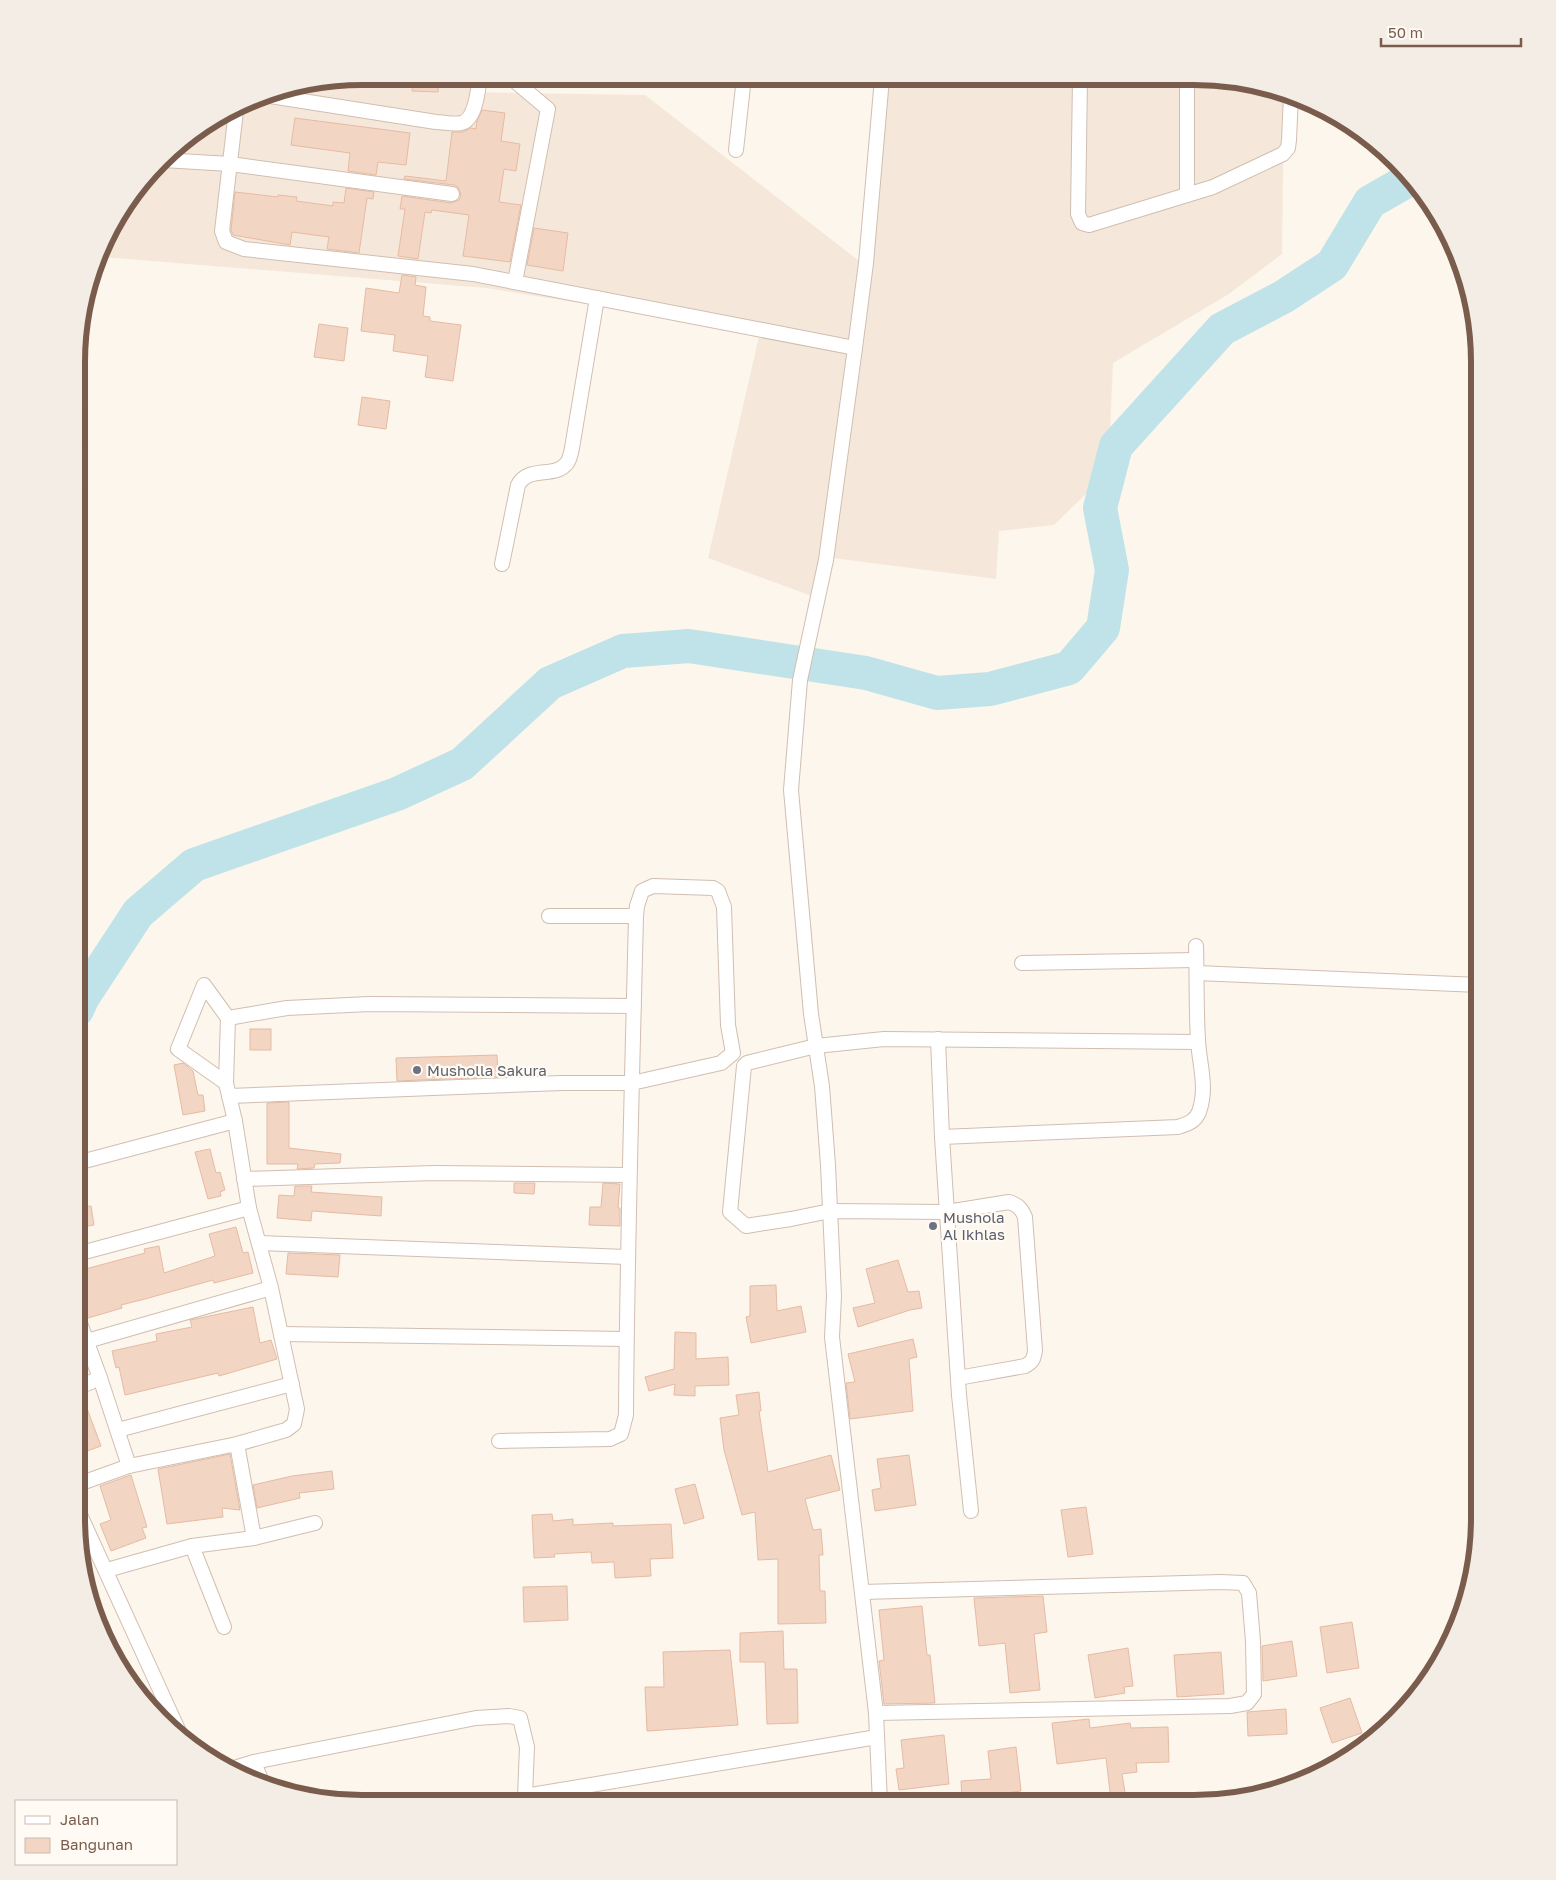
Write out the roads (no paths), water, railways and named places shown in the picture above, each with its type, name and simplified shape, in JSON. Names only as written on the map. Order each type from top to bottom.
[{"type":"street","points":[[280,98],[436,122],[462,123],[470,118],[476,102],[479,85]]},
{"type":"street","points":[[514,282],[548,108],[520,85]]},
{"type":"street","points":[[736,150],[743,85]]},
{"type":"street","points":[[880,1795],[876,1713],[832,1337],[834,1296],[822,1086],[811,1014],[791,790],[800,680],[826,560],[866,263],[881,85]]},
{"type":"street","points":[[1080,85],[1078,214],[1082,223],[1089,225],[1213,187],[1283,154],[1288,148],[1291,103]]},
{"type":"street","points":[[1187,85],[1187,195]]},
{"type":"street","points":[[235,116],[222,231],[226,242],[244,249],[473,274],[855,348]]},
{"type":"street","points":[[172,161],[230,164],[452,194]]},
{"type":"street","points":[[502,564],[521,479],[526,475],[563,467],[568,462],[572,448],[597,298]]},
{"type":"street","points":[[85,1481],[129,1466],[237,1444],[286,1430],[294,1424],[298,1409],[271,1288],[249,1208],[227,1089],[228,1018],[204,985],[178,1049],[227,1089],[632,1083],[721,1063],[733,1053],[728,1025],[724,907],[718,891],[713,888],[653,886],[642,891],[637,906],[636,916],[632,1083],[627,1257],[626,1415],[621,1434],[610,1439],[499,1441]]},
{"type":"street","points":[[549,916],[636,916]]},
{"type":"street","points":[[942,1137],[1178,1127],[1191,1123],[1198,1114],[1204,1074],[1198,1042],[1196,946]]},
{"type":"street","points":[[1022,963],[1197,967],[1471,984]]},
{"type":"street","points":[[228,1018],[287,1008],[369,1004],[634,1006]]},
{"type":"street","points":[[958,1378],[1025,1366],[1034,1359],[1035,1350],[1025,1217],[1022,1210],[1018,1205],[1009,1202],[947,1212],[830,1211],[746,1226],[730,1212],[744,1066],[747,1063],[816,1046],[884,1039],[1198,1042]]},
{"type":"street","points":[[938,1039],[942,1137],[958,1378],[971,1511]]},
{"type":"street","points":[[85,1161],[234,1121]]},
{"type":"street","points":[[244,1179],[434,1173],[629,1175]]},
{"type":"street","points":[[85,1252],[249,1208]]},
{"type":"street","points":[[259,1243],[627,1257]]},
{"type":"street","points":[[87,1341],[271,1288]]},
{"type":"street","points":[[281,1334],[626,1339]]},
{"type":"street","points":[[85,1336],[129,1466]]},
{"type":"street","points":[[85,1384],[100,1378]]},
{"type":"street","points":[[118,1430],[292,1384]]},
{"type":"street","points":[[237,1444],[254,1538]]},
{"type":"street","points":[[106,1570],[192,1546],[254,1538],[315,1523]]},
{"type":"street","points":[[85,1526],[175,1722]]},
{"type":"street","points":[[192,1546],[224,1627]]},
{"type":"street","points":[[862,1592],[1221,1582],[1243,1583],[1249,1592],[1253,1641],[1254,1694],[1247,1702],[1230,1706],[876,1713]]},
{"type":"street","points":[[240,1766],[476,1718],[509,1716],[520,1718],[527,1747],[525,1795]]},
{"type":"street","points":[[548,1795],[878,1737]]},
{"type":"street","points":[[254,1762],[259,1775]]},
{"type":"waterway","points":[[85,994],[138,913],[194,865],[397,794],[462,764],[550,683],[623,651],[689,646],[866,673],[937,693],[990,689],[1069,668],[1103,628],[1112,570],[1100,508],[1116,446],[1222,329],[1283,297],[1332,265],[1370,202],[1405,182]]},
{"type":"place","name":"Musholla Sakura","points":[[417,1070]]},
{"type":"place","name":"Mushola Al Ikhlas","points":[[933,1226]]}]
